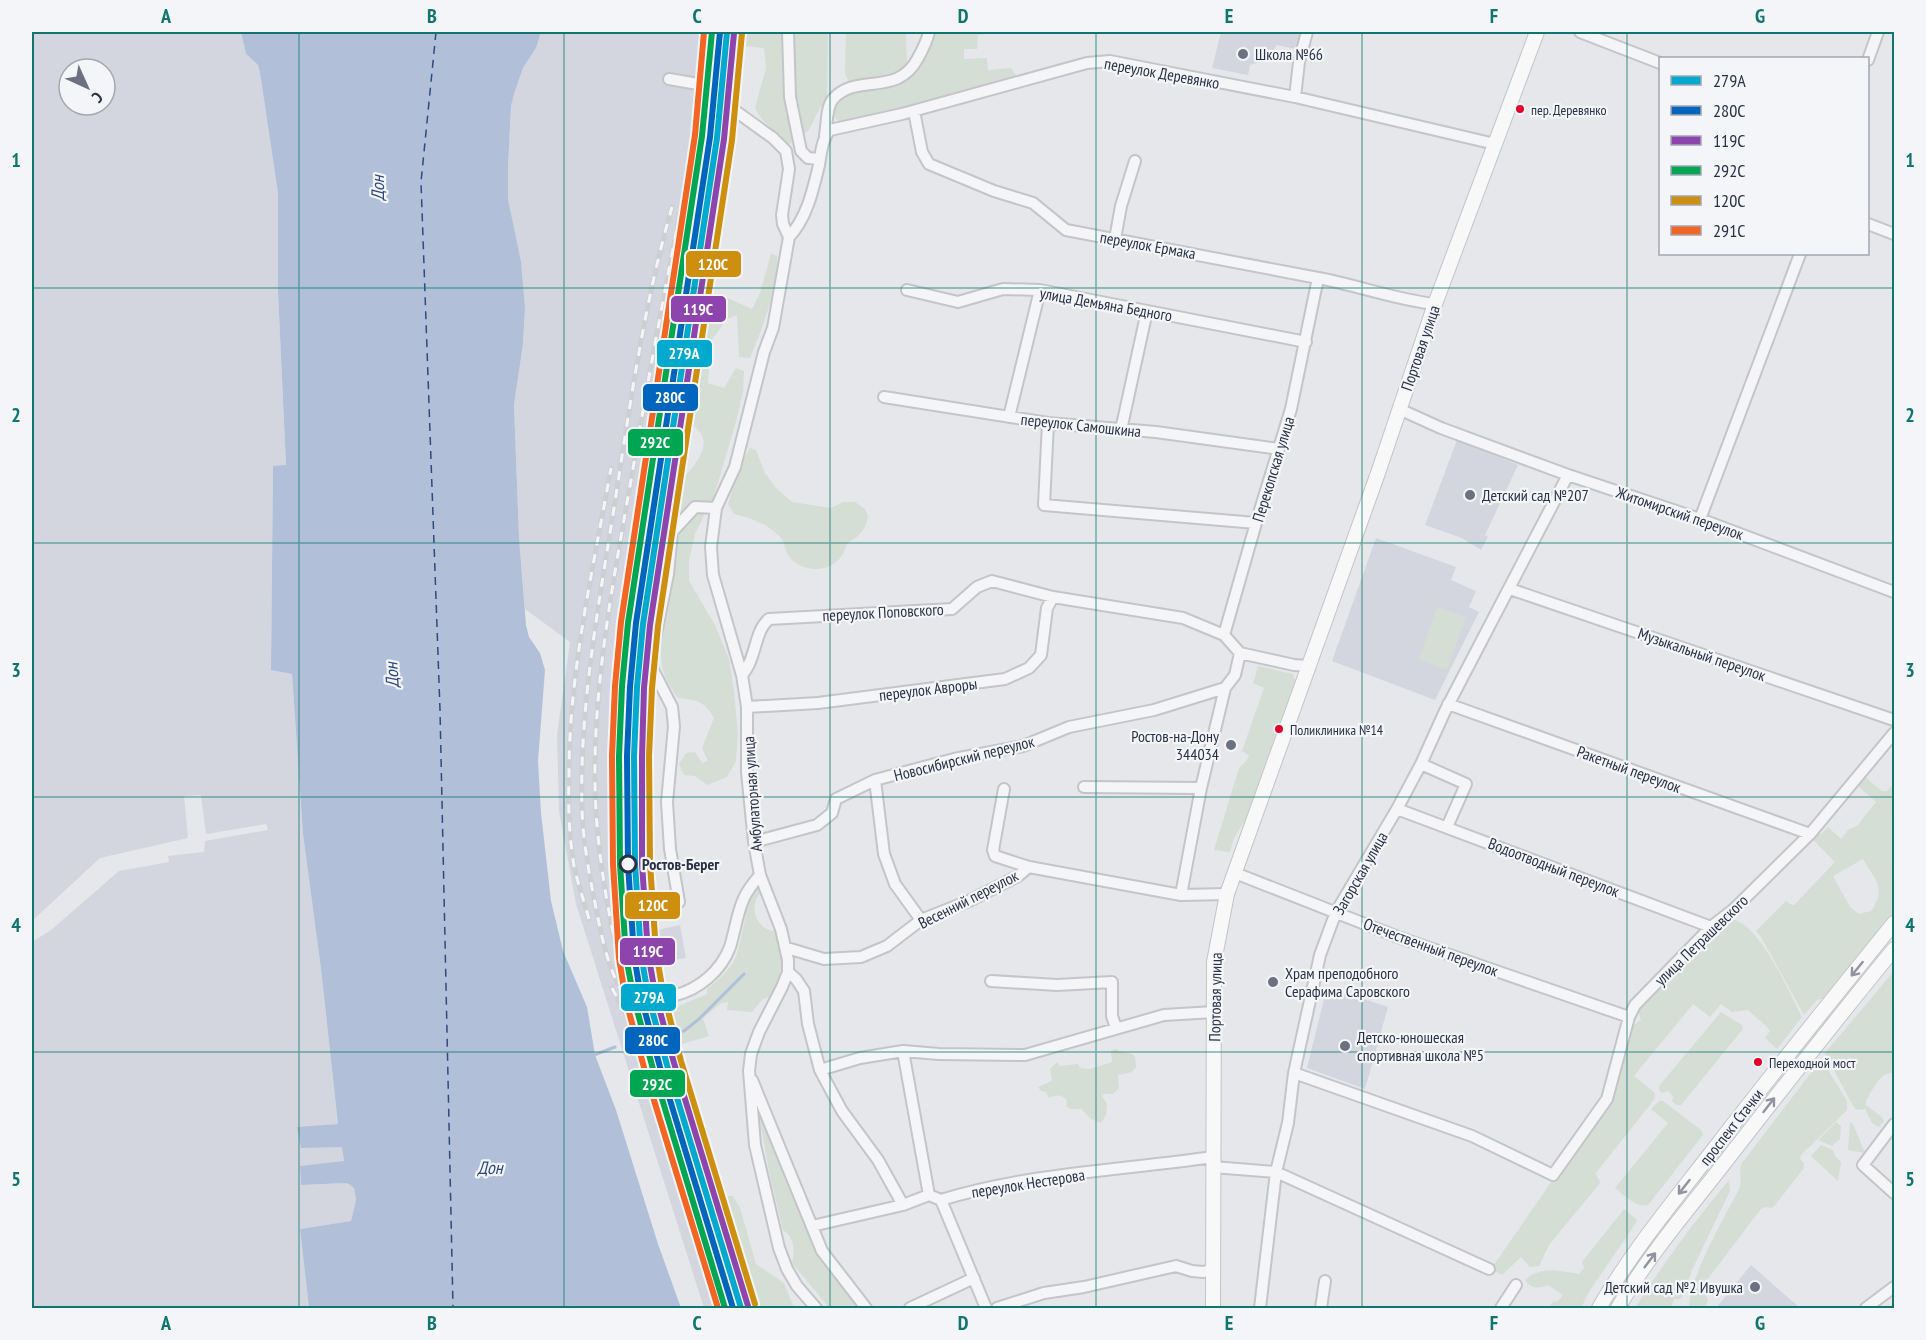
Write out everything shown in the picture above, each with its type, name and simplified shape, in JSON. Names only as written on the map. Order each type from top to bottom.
[{"type":"main road","name":"Портовая улица","points":[[1213,1308],[1214,962],[1227,894],[1378,473],[1435,304],[1537,32]]},
{"type":"main road","name":"проспект Стачки","points":[[1599,1308],[1624,1267],[1659,1220],[1804,1033],[1894,923]]},
{"type":"main road","name":"проспект Стачки","points":[[1618,1308],[1678,1223],[1817,1043],[1894,949]]},
{"type":"street","points":[[788,32],[790,97],[801,151],[808,158],[820,159]]},
{"type":"street","name":"Амбулаторная улица","points":[[816,1308],[792,1277],[779,1248],[755,1144],[749,1071],[751,1054],[788,972],[787,948],[760,875],[754,842],[747,772],[747,707],[742,675],[713,575],[711,547],[716,508],[735,467],[773,328],[789,237],[804,216],[828,133],[829,105],[833,98],[851,88],[899,79],[906,75],[914,67],[929,32]]},
{"type":"street","points":[[1295,97],[1299,62],[1307,32]]},
{"type":"street","points":[[1580,32],[1659,63]]},
{"type":"street","points":[[1869,57],[1878,32]]},
{"type":"street","name":"переулок Деревянко","points":[[828,133],[1087,63],[1110,61],[1295,97],[1495,144]]},
{"type":"street","name":"Амбулаторная улица","points":[[669,79],[698,84],[773,138],[786,151],[789,169],[782,215],[789,237]]},
{"type":"street","name":"переулок Ермака","points":[[914,111],[922,152],[929,164],[994,191],[1033,203],[1066,230],[1355,285],[1415,302],[1435,304]]},
{"type":"street","points":[[1115,239],[1121,206],[1135,161]]},
{"type":"street","points":[[1869,224],[1894,234]]},
{"type":"street","points":[[1700,519],[1800,255]]},
{"type":"street","name":"Перекопская улица","points":[[1224,635],[1280,449],[1306,342],[1318,278]]},
{"type":"street","name":"улица Демьяна Бедного","points":[[907,290],[958,302],[1003,289],[1040,290],[1306,342]]},
{"type":"street","points":[[1009,417],[1040,290]]},
{"type":"street","points":[[1120,430],[1147,311]]},
{"type":"street","name":"переулок Самошкина","points":[[884,397],[1048,423],[1156,432],[1280,449]]},
{"type":"street","name":"Житомирский переулок","points":[[1398,409],[1441,428],[1568,475],[1700,519],[1894,592]]},
{"type":"street","points":[[1048,423],[1044,505],[1256,523]]},
{"type":"street","name":"Загорская улица","points":[[1260,1308],[1276,1172],[1288,1123],[1294,1073],[1320,955],[1336,912],[1421,764],[1448,704],[1568,475]]},
{"type":"street","points":[[679,902],[669,849],[667,802],[674,726],[672,706],[651,664],[668,574],[672,532],[695,507],[716,508]]},
{"type":"street","name":"переулок Поповского","points":[[742,675],[750,666],[762,624],[769,619],[952,609],[977,587],[992,581],[1053,597],[1183,618],[1224,635]]},
{"type":"street","name":"Музыкальный переулок","points":[[1510,589],[1894,720]]},
{"type":"street","name":"переулок Авроры","points":[[747,707],[818,703],[1005,680],[1029,668],[1041,655],[1047,608],[1053,597]]},
{"type":"street","points":[[1224,635],[1240,653],[1308,666]]},
{"type":"street","points":[[1181,895],[1201,788],[1225,688],[1235,675],[1240,653]]},
{"type":"street","name":"Новосибирский переулок","points":[[754,842],[817,825],[832,813],[836,799],[875,780],[954,759],[1023,746],[1069,727],[1154,710],[1225,688]]},
{"type":"street","name":"Ракетный переулок","points":[[1448,704],[1810,834]]},
{"type":"street","name":"улица Петрашевского","points":[[1294,1073],[1472,1136],[1553,1175],[1606,1099],[1629,1017],[1635,1005],[1710,927],[1734,909],[1810,834],[1894,733]]},
{"type":"street","points":[[1421,764],[1466,784],[1447,827]]},
{"type":"street","points":[[875,780],[884,854],[895,884],[921,920]]},
{"type":"street","points":[[1084,787],[1201,788]]},
{"type":"street","points":[[1004,789],[993,849],[995,856],[1029,867]]},
{"type":"street","name":"Водоотводный переулок","points":[[1397,808],[1710,927]]},
{"type":"street","name":"Весенний переулок","points":[[787,948],[824,959],[861,957],[887,946],[921,920],[969,901],[1018,876],[1029,867],[1181,895],[1227,894]]},
{"type":"street","name":"Отечественный переулок","points":[[1235,873],[1398,937],[1629,1017]]},
{"type":"street","points":[[676,995],[702,984],[724,960],[744,898],[760,875]]},
{"type":"street","points":[[788,972],[804,991],[808,1024],[820,1070],[842,1111],[878,1160],[903,1205]]},
{"type":"street","points":[[991,981],[1057,985],[1112,982],[1112,1016],[1116,1028]]},
{"type":"street","points":[[820,1070],[860,1058],[903,1051],[939,1054],[1025,1055],[1164,1014],[1214,1012]]},
{"type":"street","points":[[903,1051],[930,1195]]},
{"type":"street","points":[[749,1071],[822,1251],[866,1308]]},
{"type":"street","points":[[1894,1124],[1863,1165],[1894,1193]]},
{"type":"street","name":"переулок Нестерова","points":[[942,1200],[973,1190],[1018,1181],[1213,1162],[1276,1172],[1489,1269]]},
{"type":"street","points":[[812,1226],[903,1205],[930,1195],[942,1200],[987,1308]]},
{"type":"street","points":[[997,1308],[1044,1293],[1084,1287],[1176,1266],[1203,1272],[1213,1270]]},
{"type":"street","points":[[910,1308],[974,1278]]},
{"type":"street","points":[[1321,1308],[1325,1281]]},
{"type":"street","points":[[1501,1308],[1516,1285]]},
{"type":"street","points":[[1866,1308],[1894,1287]]},
{"type":"shaded area","points":[[32,32],[241,32],[246,54],[258,65],[260,73],[278,193],[278,292],[286,466],[273,466],[271,670],[292,673],[303,834],[338,1124],[298,1128],[343,1147],[344,1162],[300,1166],[301,1185],[347,1183],[354,1188],[356,1200],[351,1221],[300,1229],[309,1308],[32,1308],[32,942],[51,930],[119,871],[169,862],[168,856],[204,852],[205,841],[268,830],[266,824],[206,834],[201,795],[184,796],[188,838],[100,858],[32,921]]},
{"type":"shaded area","points":[[541,32],[735,32],[724,102],[708,249],[666,525],[644,694],[638,772],[644,933],[680,925],[686,958],[647,964],[755,1308],[704,1308],[576,904],[559,811],[557,735],[570,642],[525,609],[519,537],[514,405],[523,344],[525,307],[521,261],[508,199],[508,167],[511,106],[523,68],[536,48]]},
{"type":"shaded area","points":[[742,32],[828,32],[827,100],[820,108],[809,130],[788,145],[761,118],[755,108],[766,68],[764,48],[743,46]]},
{"type":"shaded area","points":[[846,32],[906,32],[907,66],[897,75],[850,83],[845,74]]},
{"type":"shaded area","points":[[931,32],[986,32],[986,34],[978,35],[977,49],[964,49],[964,59],[987,58],[988,70],[1011,68],[1017,77],[1015,81],[913,108],[842,123],[835,118],[834,107],[840,98],[868,87],[906,79]]},
{"type":"shaded area","name":"Школа №66","points":[[1221,32],[1301,32],[1296,49],[1277,45],[1266,60],[1250,65],[1248,75],[1212,68]]},
{"type":"shaded area","points":[[771,254],[777,256],[775,281],[764,321],[750,358],[739,357],[737,315],[727,319],[710,342],[708,383],[724,388],[736,368],[744,371],[743,392],[737,418],[714,496],[695,534],[689,560],[689,581],[715,625],[729,659],[738,734],[736,761],[727,777],[707,785],[695,776],[684,775],[679,764],[686,753],[695,752],[702,763],[708,761],[702,748],[714,718],[700,702],[678,698],[664,674],[661,643],[669,605],[658,589],[672,487],[694,466],[704,444],[699,431],[682,419],[688,369],[696,332],[703,316],[712,304],[723,296],[752,309],[760,293]]},
{"type":"shaded area","name":"Детский сад №207","points":[[1457,440],[1518,465],[1485,535],[1488,537],[1481,550],[1462,538],[1425,525]]},
{"type":"shaded area","points":[[750,448],[756,450],[765,473],[776,488],[792,502],[831,508],[843,502],[855,502],[865,509],[868,516],[864,529],[848,543],[836,562],[830,566],[815,569],[801,566],[789,556],[781,538],[774,531],[758,522],[734,514],[728,504],[738,470]]},
{"type":"shaded area","points":[[1376,538],[1456,567],[1451,580],[1476,591],[1469,607],[1479,612],[1435,700],[1332,661]]},
{"type":"shaded area","points":[[1437,607],[1466,617],[1447,670],[1419,659]]},
{"type":"shaded area","points":[[1258,666],[1293,674],[1295,681],[1245,820],[1234,838],[1230,852],[1214,850],[1239,768],[1249,755],[1242,751],[1264,688],[1253,683]]},
{"type":"shaded area","points":[[1865,777],[1882,791],[1887,791],[1894,783],[1894,912],[1825,998],[1817,1000],[1804,1015],[1756,931],[1786,901],[1794,905],[1835,862],[1812,839],[1828,827],[1841,839],[1848,830],[1857,826],[1876,802],[1857,785]],"holes":[[[1863,859],[1879,890],[1876,903],[1871,911],[1859,914],[1850,907],[1833,876]]]},
{"type":"shaded area","points":[[760,884],[763,891],[758,896],[755,914],[757,920],[766,929],[772,931],[776,929],[782,956],[781,970],[773,995],[762,1000],[752,1012],[727,1010],[728,1002],[721,1003],[703,1018],[709,1036],[675,1046],[664,1009],[677,1007],[707,994],[707,989],[730,967],[737,955],[747,910]]},
{"type":"shaded area","points":[[1729,919],[1740,922],[1762,944],[1802,1017],[1777,1049],[1765,1038],[1770,1031],[1748,1010],[1732,1012],[1721,1004],[1710,1017],[1693,1004],[1634,1076],[1655,1093],[1654,1100],[1595,1174],[1600,1183],[1549,1245],[1539,1266],[1530,1267],[1521,1257],[1502,1275],[1491,1269],[1608,1100],[1622,1054],[1634,1025],[1641,1020],[1637,1008],[1714,928],[1720,931],[1724,929],[1722,922]]},
{"type":"shaded area","points":[[1894,971],[1894,1073],[1881,1078],[1866,1101],[1866,1105],[1884,1121],[1879,1127],[1872,1123],[1865,1109],[1857,1110],[1853,1106],[1825,1053]]},
{"type":"shaded area","name":"Детско-юношеская спортивная школа №5","points":[[1327,987],[1388,1007],[1365,1089],[1307,1068]]},
{"type":"shaded area","points":[[1721,1012],[1742,1025],[1743,1029],[1681,1105],[1677,1105],[1672,1101],[1673,1096],[1668,1091],[1662,1093],[1659,1086]]},
{"type":"shaded area","points":[[1116,1049],[1135,1056],[1136,1067],[1132,1072],[1118,1075],[1119,1088],[1113,1094],[1102,1096],[1107,1104],[1106,1115],[1101,1123],[1091,1119],[1081,1109],[1070,1109],[1066,1106],[1067,1100],[1061,1096],[1049,1098],[1046,1092],[1041,1091],[1038,1087],[1052,1081],[1050,1069],[1057,1062],[1060,1066],[1078,1064],[1080,1068],[1090,1069],[1112,1062],[1111,1051]]},
{"type":"shaded area","points":[[1817,1065],[1825,1065],[1847,1101],[1847,1110],[1801,1155],[1800,1159],[1804,1163],[1804,1168],[1775,1205],[1761,1209],[1704,1284],[1703,1288],[1708,1301],[1704,1308],[1689,1308],[1701,1264],[1740,1187],[1742,1163]]},
{"type":"shaded area","points":[[755,1094],[790,1179],[786,1182],[792,1194],[796,1193],[845,1284],[842,1287],[847,1293],[851,1291],[864,1308],[827,1308],[792,1263],[793,1245],[790,1237],[783,1230],[770,1176]]},
{"type":"shaded area","points":[[1659,1101],[1663,1101],[1701,1130],[1703,1135],[1648,1205],[1639,1205],[1615,1188],[1668,1123],[1651,1109]]},
{"type":"shaded area","points":[[1836,1122],[1841,1126],[1840,1139],[1832,1146],[1818,1140]]},
{"type":"shaded area","points":[[1850,1122],[1853,1124],[1865,1153],[1848,1150]]},
{"type":"shaded area","points":[[1821,1145],[1833,1150],[1841,1162],[1838,1181],[1811,1156]]},
{"type":"shaded area","points":[[1729,1180],[1730,1191],[1692,1270],[1683,1296],[1680,1299],[1674,1299],[1671,1308],[1635,1308],[1680,1242]]},
{"type":"shaded area","points":[[728,1196],[733,1196],[740,1208],[756,1264],[784,1283],[794,1308],[757,1308],[742,1280],[720,1208]]},
{"type":"shaded area","points":[[1624,1209],[1637,1220],[1636,1223],[1590,1290],[1581,1308],[1548,1308],[1563,1295],[1548,1285],[1535,1287],[1525,1280],[1544,1271],[1579,1274],[1584,1268],[1582,1262]]},
{"type":"shaded area","name":"Детский сад №2 Ивушка","points":[[1751,1265],[1800,1308],[1716,1308]]},
{"type":"water","name":"Дон","points":[[241,32],[541,32],[536,48],[523,68],[511,106],[508,199],[521,261],[525,307],[523,344],[514,405],[519,537],[526,625],[529,637],[540,653],[545,670],[538,761],[541,813],[551,901],[563,951],[587,1007],[595,1055],[616,1110],[658,1244],[681,1308],[309,1308],[300,1229],[351,1221],[356,1200],[354,1188],[347,1183],[301,1185],[300,1166],[344,1161],[342,1147],[301,1148],[297,1127],[338,1124],[303,834],[292,674],[271,670],[273,466],[286,465],[278,292],[278,193],[260,73],[258,65],[246,54]]},
{"type":"waterway","points":[[665,1034],[684,1031],[744,974]]},
{"type":"waterway","points":[[594,1055],[615,1047]]},
{"type":"ferry route","points":[[436,32],[421,182],[440,710],[453,1308]]},
{"type":"railway","points":[[699,80],[706,32]]},
{"type":"railway","points":[[645,1037],[620,962],[603,877],[596,812],[597,720],[613,581],[675,238],[717,32]]},
{"type":"railway","points":[[623,994],[605,950],[587,857],[582,809],[584,730],[597,612],[633,386],[646,313],[672,207]]},
{"type":"railway","points":[[589,919],[574,866],[571,843],[570,736],[583,621],[611,468]]},
{"type":"railway","points":[[612,988],[637,1035]]},
{"type":"transit line","name":"291С","points":[[704,32],[695,135],[621,622],[612,756],[613,864],[619,958],[626,1001],[645,1071],[718,1308]]},
{"type":"transit line","name":"292С","points":[[712,32],[702,136],[628,623],[619,756],[620,864],[626,957],[634,999],[725,1308]]},
{"type":"transit line","name":"280С","points":[[720,32],[710,137],[636,623],[627,756],[628,864],[634,955],[641,997],[733,1308]]},
{"type":"transit line","name":"279А","points":[[727,32],[717,138],[643,624],[634,756],[635,864],[641,954],[648,995],[741,1308]]},
{"type":"transit line","name":"119С","points":[[734,33],[724,139],[650,625],[644,688],[642,864],[648,953],[655,993],[748,1306]]},
{"type":"transit line","name":"120С","points":[[742,33],[732,140],[658,626],[649,756],[650,863],[656,952],[663,992],[681,1061],[755,1304]]},
{"type":"place","name":"Школа №66","points":[[1243,54]]},
{"type":"place","name":"пер. Деревянко","points":[[1520,109]]},
{"type":"place","name":"Детский сад №207","points":[[1470,495]]},
{"type":"place","name":"Поликлиника №14","points":[[1279,729]]},
{"type":"place","name":"Ростов-на-Дону 344034","points":[[1231,745]]},
{"type":"place","name":"Ростов-Берег","points":[[628,864]]},
{"type":"place","name":"Храм преподобного Серафима Саровского","points":[[1273,982]]},
{"type":"place","name":"Детско-юношеская спортивная школа №5","points":[[1345,1046]]},
{"type":"place","name":"Переходной мост","points":[[1758,1062]]},
{"type":"place","name":"Детский сад №2 Ивушка","points":[[1755,1287]]}]
